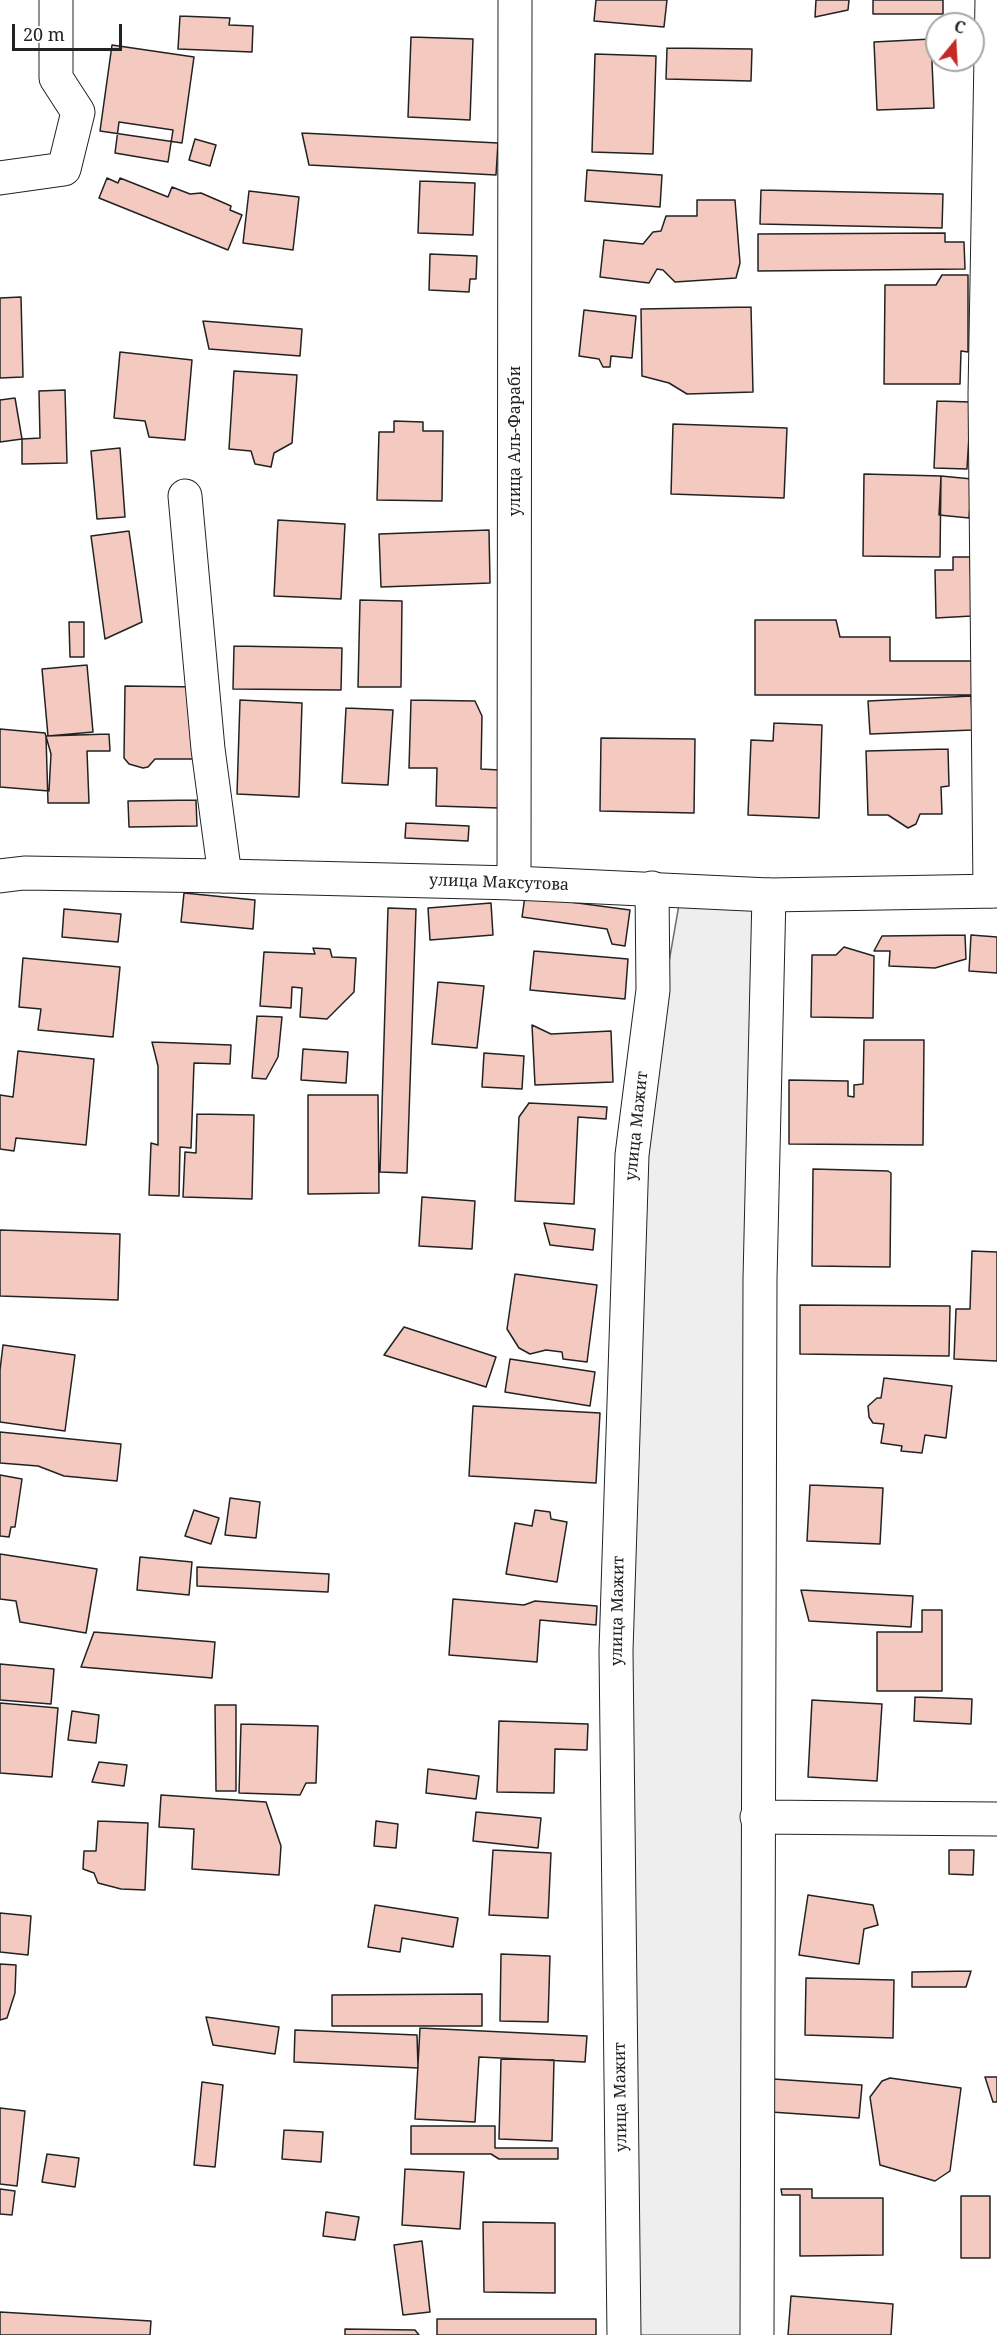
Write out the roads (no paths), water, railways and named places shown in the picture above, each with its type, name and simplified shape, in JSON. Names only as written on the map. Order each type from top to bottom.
[{"type":"street","points":[[2,178],[64,169],[78,112],[56,78],[56,0]]},
{"type":"street","name":"улица Аль-Фараби","points":[[514,883],[515,0]]},
{"type":"street","points":[[992,0],[985,394],[993,891]]},
{"type":"street","points":[[185,496],[208,749],[225,876]]},
{"type":"street","name":"улица Максутова","points":[[0,876],[24,873],[514,883],[769,895],[993,891]]},
{"type":"street","name":"улица Мажит","points":[[624,2335],[616,1651],[632,1155],[653,990],[652,888]]},
{"type":"street","points":[[757,2335],[759,1291],[769,895]]},
{"type":"street","points":[[757,1817],[997,1819]]}]
